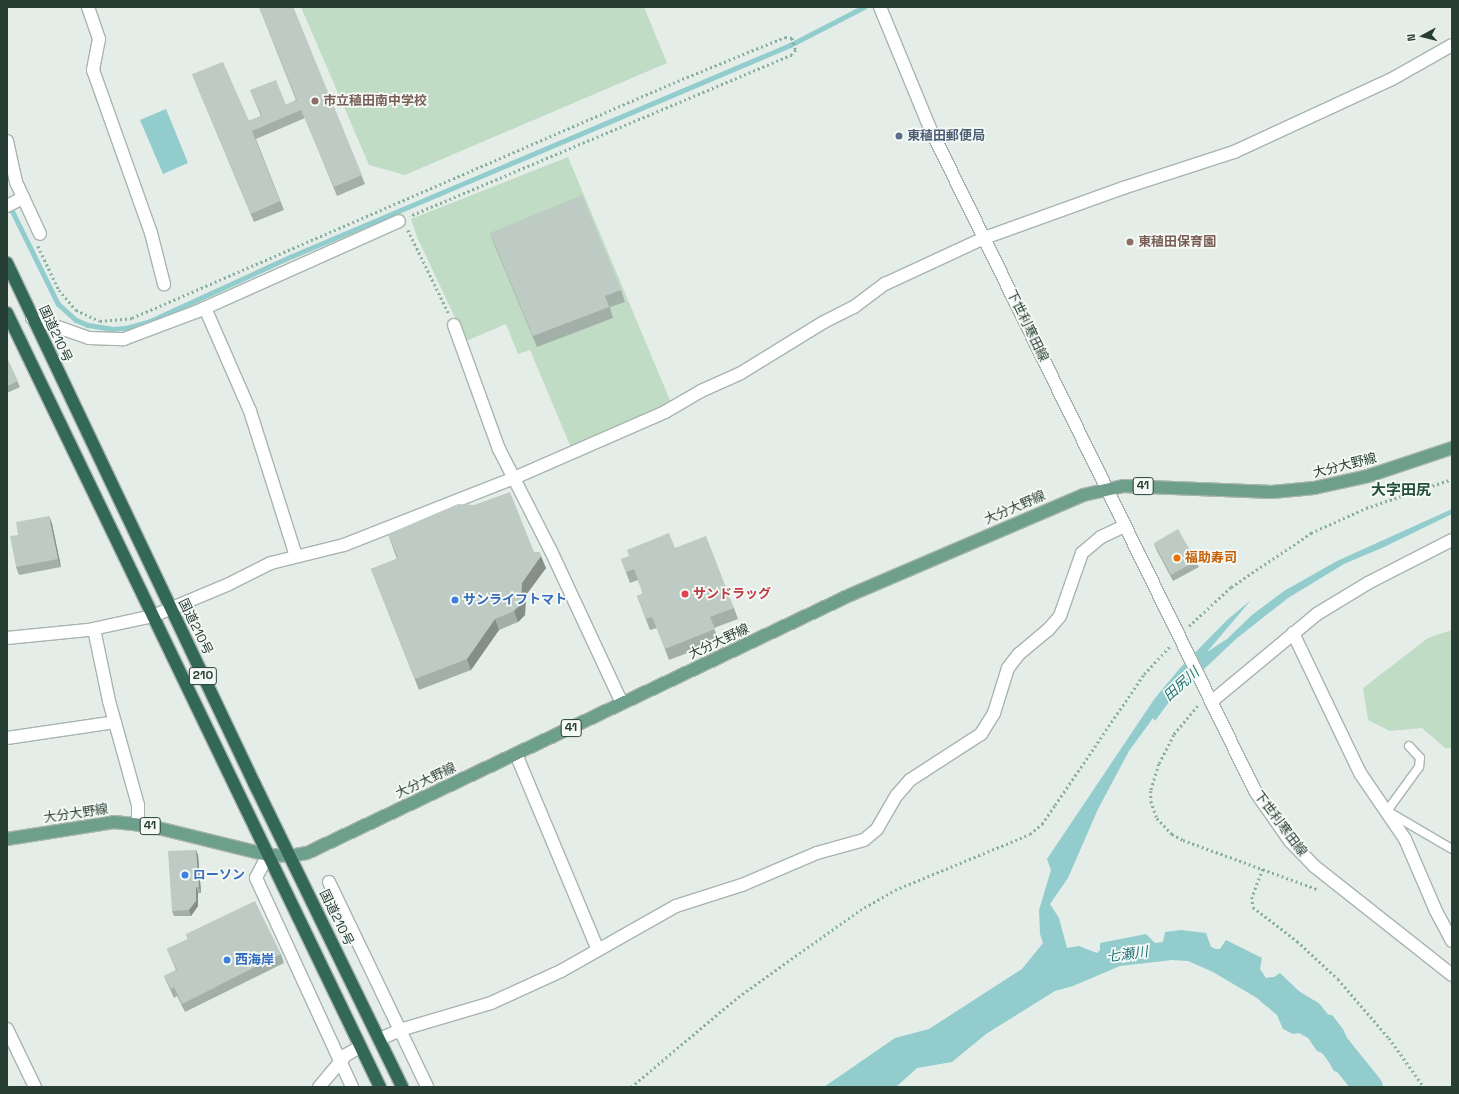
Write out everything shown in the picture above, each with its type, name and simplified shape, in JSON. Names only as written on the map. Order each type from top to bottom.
[{"type":"highway","name":"国道210号","points":[[7,264],[171,609],[402,1087]]},
{"type":"highway","name":"210","points":[[7,313],[10,326],[153,616],[380,1087]]},
{"type":"main road","name":"大分大野線","points":[[7,839],[100,823],[138,824],[268,855],[290,856],[307,853],[920,563],[1069,500],[1107,488],[1143,486],[1292,491],[1344,483],[1452,448]]},
{"type":"street","points":[[88,7],[99,39],[94,73],[151,233],[164,284]]},
{"type":"street","name":"下世利寒田線","points":[[880,7],[929,126],[1107,488],[1177,643],[1204,686],[1206,702],[1246,776],[1290,841],[1336,886],[1452,975]]},
{"type":"street","points":[[7,638],[94,629],[153,616],[229,584],[271,563],[296,556],[320,553],[344,545],[514,478],[665,412],[701,391],[741,373],[824,322],[854,307],[885,284],[984,238],[1116,190],[1234,152],[1392,78],[1452,45]]},
{"type":"street","points":[[7,142],[14,202],[38,238]]},
{"type":"street","points":[[32,318],[77,335],[112,340],[135,336],[205,308],[403,222]]},
{"type":"street","points":[[205,308],[250,411],[296,556]]},
{"type":"street","points":[[454,325],[499,449],[570,590],[622,703]]},
{"type":"street","points":[[380,1039],[400,1030],[485,1006],[561,971],[676,906],[742,885],[808,856],[852,845],[871,835],[910,780],[981,734],[994,713],[1008,668],[1019,654],[1048,630],[1060,616],[1082,553],[1101,537],[1125,526]]},
{"type":"street","points":[[1206,702],[1293,633],[1340,599],[1452,540]]},
{"type":"street","points":[[94,629],[115,722],[138,805],[138,824]]},
{"type":"street","points":[[1293,633],[1360,773],[1405,839],[1436,911],[1452,941]]},
{"type":"street","points":[[7,738],[115,722]]},
{"type":"street","points":[[516,754],[598,950]]},
{"type":"street","points":[[268,855],[256,878],[352,1087]]},
{"type":"street","points":[[329,882],[427,1087]]},
{"type":"street","points":[[7,1029],[35,1087]]},
{"type":"street","points":[[319,1087],[340,1061],[360,1047]]},
{"type":"lane","points":[[1409,746],[1420,758],[1419,767],[1387,811],[1452,849]]},
{"type":"path","points":[[38,238],[59,290],[76,310],[100,321],[132,318],[673,83],[785,38],[792,38],[796,50],[792,55],[403,222],[454,325]]},
{"type":"path","points":[[1188,627],[1231,586],[1311,533],[1366,508],[1452,478]]},
{"type":"path","points":[[631,1087],[738,997],[860,910],[895,890],[1030,834],[1042,824],[1144,674],[1177,643]]},
{"type":"path","points":[[1206,702],[1165,747],[1154,779],[1151,801],[1153,810],[1163,826],[1183,840],[1317,889]]},
{"type":"path","points":[[1263,869],[1252,897],[1253,907],[1297,941],[1338,979],[1389,1038],[1424,1087]]},
{"type":"green space","points":[[301,7],[644,7],[667,63],[405,175],[369,165]]},
{"type":"green space","points":[[568,157],[672,405],[572,450],[530,350],[518,354],[506,324],[466,341],[417,237],[411,219]]},
{"type":"green space","points":[[1452,630],[1452,748],[1445,748],[1422,728],[1390,731],[1368,720],[1363,688],[1428,638]]},
{"type":"water","points":[[166,109],[188,163],[163,174],[140,120]]},
{"type":"water","name":"田尻川","points":[[1452,509],[1452,514],[1384,547],[1344,564],[1288,598],[1236,639],[1169,702],[1155,721],[1153,718],[1129,751],[1098,809],[1068,878],[1050,904],[1059,918],[1067,948],[1079,946],[1097,953],[1100,950],[1100,943],[1146,934],[1155,943],[1163,942],[1165,932],[1181,930],[1206,933],[1211,947],[1216,949],[1220,949],[1226,940],[1262,958],[1260,969],[1266,978],[1271,979],[1280,973],[1304,996],[1308,1021],[1317,1024],[1325,1014],[1332,1015],[1343,1029],[1355,1056],[1378,1087],[1349,1087],[1342,1074],[1334,1071],[1324,1054],[1317,1051],[1308,1038],[1299,1033],[1293,1034],[1283,1029],[1277,1015],[1257,998],[1213,972],[1188,961],[1172,960],[1120,966],[1073,986],[1055,991],[986,1034],[952,1062],[917,1068],[896,1087],[824,1087],[895,1038],[929,1029],[1022,969],[1043,943],[1040,934],[1039,910],[1051,870],[1047,859],[1155,698],[1181,667],[1227,620],[1251,600],[1207,652],[1227,639],[1252,615],[1284,591],[1337,561]]},
{"type":"building","points":[[259,7],[293,7],[362,175],[334,187],[301,110],[252,131],[280,201],[251,214],[192,74],[223,62],[249,121],[262,116],[250,90],[276,80],[286,105],[297,100]]},
{"type":"building","points":[[582,195],[621,290],[605,296],[609,307],[533,336],[490,233]]},
{"type":"building","points":[[7,358],[18,381],[7,386]]},
{"type":"building","name":"サンライフトマト","points":[[510,492],[534,552],[540,552],[541,556],[522,583],[521,604],[514,611],[495,619],[467,659],[415,679],[371,569],[398,558],[388,534],[458,504],[474,505]]},
{"type":"building","points":[[49,516],[58,559],[16,567],[10,536],[18,535],[16,522]]},
{"type":"building","name":"福助寿司","points":[[1178,529],[1196,561],[1171,575],[1154,543]]},
{"type":"building","name":"サンドラッグ","points":[[669,533],[675,548],[706,536],[734,608],[710,617],[715,629],[665,649],[652,617],[646,619],[637,596],[643,593],[634,569],[626,572],[621,559],[629,556],[627,550]]},
{"type":"building","name":"ローソン","points":[[196,850],[199,887],[196,887],[196,901],[189,910],[172,911],[168,851]]},
{"type":"building","name":"西海岸","points":[[255,901],[281,954],[182,1004],[174,987],[171,989],[164,976],[177,970],[167,949],[188,939],[186,934]]},
{"type":"waterway","points":[[9,205],[58,304],[76,320],[88,325],[112,329],[126,328],[150,321],[292,256],[790,45],[864,7]]},
{"type":"waterway","name":"七瀬川","points":[[1271,991],[1309,1014],[1368,1087]]},
{"type":"place","name":"市立稙田南中学校","points":[[315,101]]},
{"type":"place","name":"東稙田郵便局","points":[[899,136]]},
{"type":"place","name":"東稙田保育園","points":[[1130,242]]},
{"type":"place","name":"福助寿司","points":[[1177,558]]},
{"type":"place","name":"サンドラッグ","points":[[685,594]]},
{"type":"place","name":"サンライフトマト","points":[[455,600]]},
{"type":"place","name":"ローソン","points":[[185,875]]},
{"type":"place","name":"西海岸","points":[[227,960]]},
{"type":"district","name":"大字田尻","points":[[1401,490]]}]
